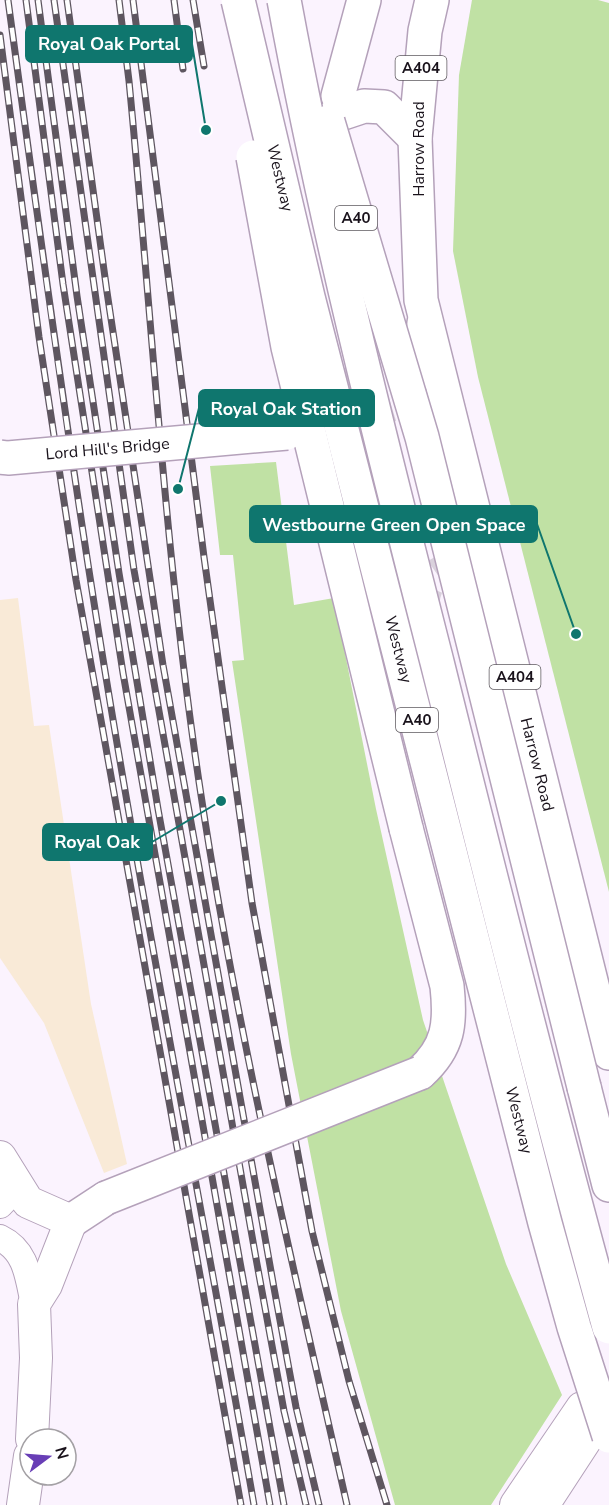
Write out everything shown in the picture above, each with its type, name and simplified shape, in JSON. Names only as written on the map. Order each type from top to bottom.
[{"type":"main road","name":"A40","points":[[71,1221],[106,1197],[420,1073],[435,1059],[446,1036],[450,1013],[447,986],[288,347],[246,122],[233,0]]},
{"type":"main road","name":"Westway","points":[[238,0],[305,285],[545,1222],[574,1327],[594,1426]]},
{"type":"main road","name":"Westway","points":[[284,0],[344,288],[528,1026],[609,1327]]},
{"type":"main road","name":"A40","points":[[291,0],[422,437],[609,1185]]},
{"type":"main road","points":[[364,0],[336,106],[384,107],[415,138]]},
{"type":"main road","name":"Harrow Road","points":[[420,373],[424,324],[421,300],[415,138],[424,31],[432,0]]},
{"type":"main road","name":"Harrow Road","points":[[421,300],[482,579],[609,1053]]},
{"type":"main road","name":"Lord Hill's Bridge","points":[[0,441],[285,421],[8,458],[0,457]]},
{"type":"street","points":[[0,1157],[8,1196],[71,1221],[53,1261],[46,1285],[34,1304]]},
{"type":"street","points":[[0,1238],[12,1244],[20,1253],[25,1263],[34,1304],[36,1379],[33,1427]]},
{"type":"street","points":[[516,1505],[546,1485],[594,1426]]},
{"type":"street","points":[[23,1505],[26,1487]]},
{"type":"shaded area","points":[[18,598],[34,726],[49,725],[91,1004],[127,1164],[104,1173],[44,1023],[0,958],[0,600]]},
{"type":"green space","points":[[472,0],[598,0],[609,3],[609,892],[478,377],[453,251],[459,75]]},
{"type":"green space","points":[[276,462],[294,605],[334,598],[376,809],[423,1020],[506,1264],[562,1395],[491,1505],[395,1505],[341,1311],[291,1054],[232,661],[244,660],[233,555],[220,555],[210,466]]},
{"type":"tunnel","points":[[348,367],[369,455],[382,537]]},
{"type":"tunnel","points":[[313,430],[398,403],[420,373]]},
{"type":"tunnel","points":[[424,618],[425,595],[433,578],[449,569],[473,573]]},
{"type":"railway","points":[[8,0],[90,577],[149,925],[254,1505]]},
{"type":"railway","points":[[26,0],[63,284],[123,673],[270,1505]]},
{"type":"railway","points":[[38,0],[77,296],[119,573],[158,809],[284,1505]]},
{"type":"railway","points":[[54,0],[134,570],[284,1411],[306,1505]]},
{"type":"railway","points":[[67,0],[107,292],[163,665],[296,1407],[319,1505]]},
{"type":"railway","points":[[119,0],[129,81],[168,528],[201,795],[215,884],[249,1062],[347,1505]]},
{"type":"railway","points":[[133,0],[204,557],[252,903],[312,1231],[349,1381],[387,1505]]},
{"type":"railway","points":[[174,0],[183,69]]},
{"type":"railway","points":[[193,0],[204,66]]},
{"type":"railway","points":[[0,35],[39,337],[76,580],[241,1505]]},
{"type":"place","name":"Royal Oak Portal","points":[[206,130]]},
{"type":"place","name":"Royal Oak Station","points":[[178,489]]},
{"type":"place","name":"Westbourne Green Open Space","points":[[576,634]]},
{"type":"place","name":"Royal Oak","points":[[221,801]]}]
